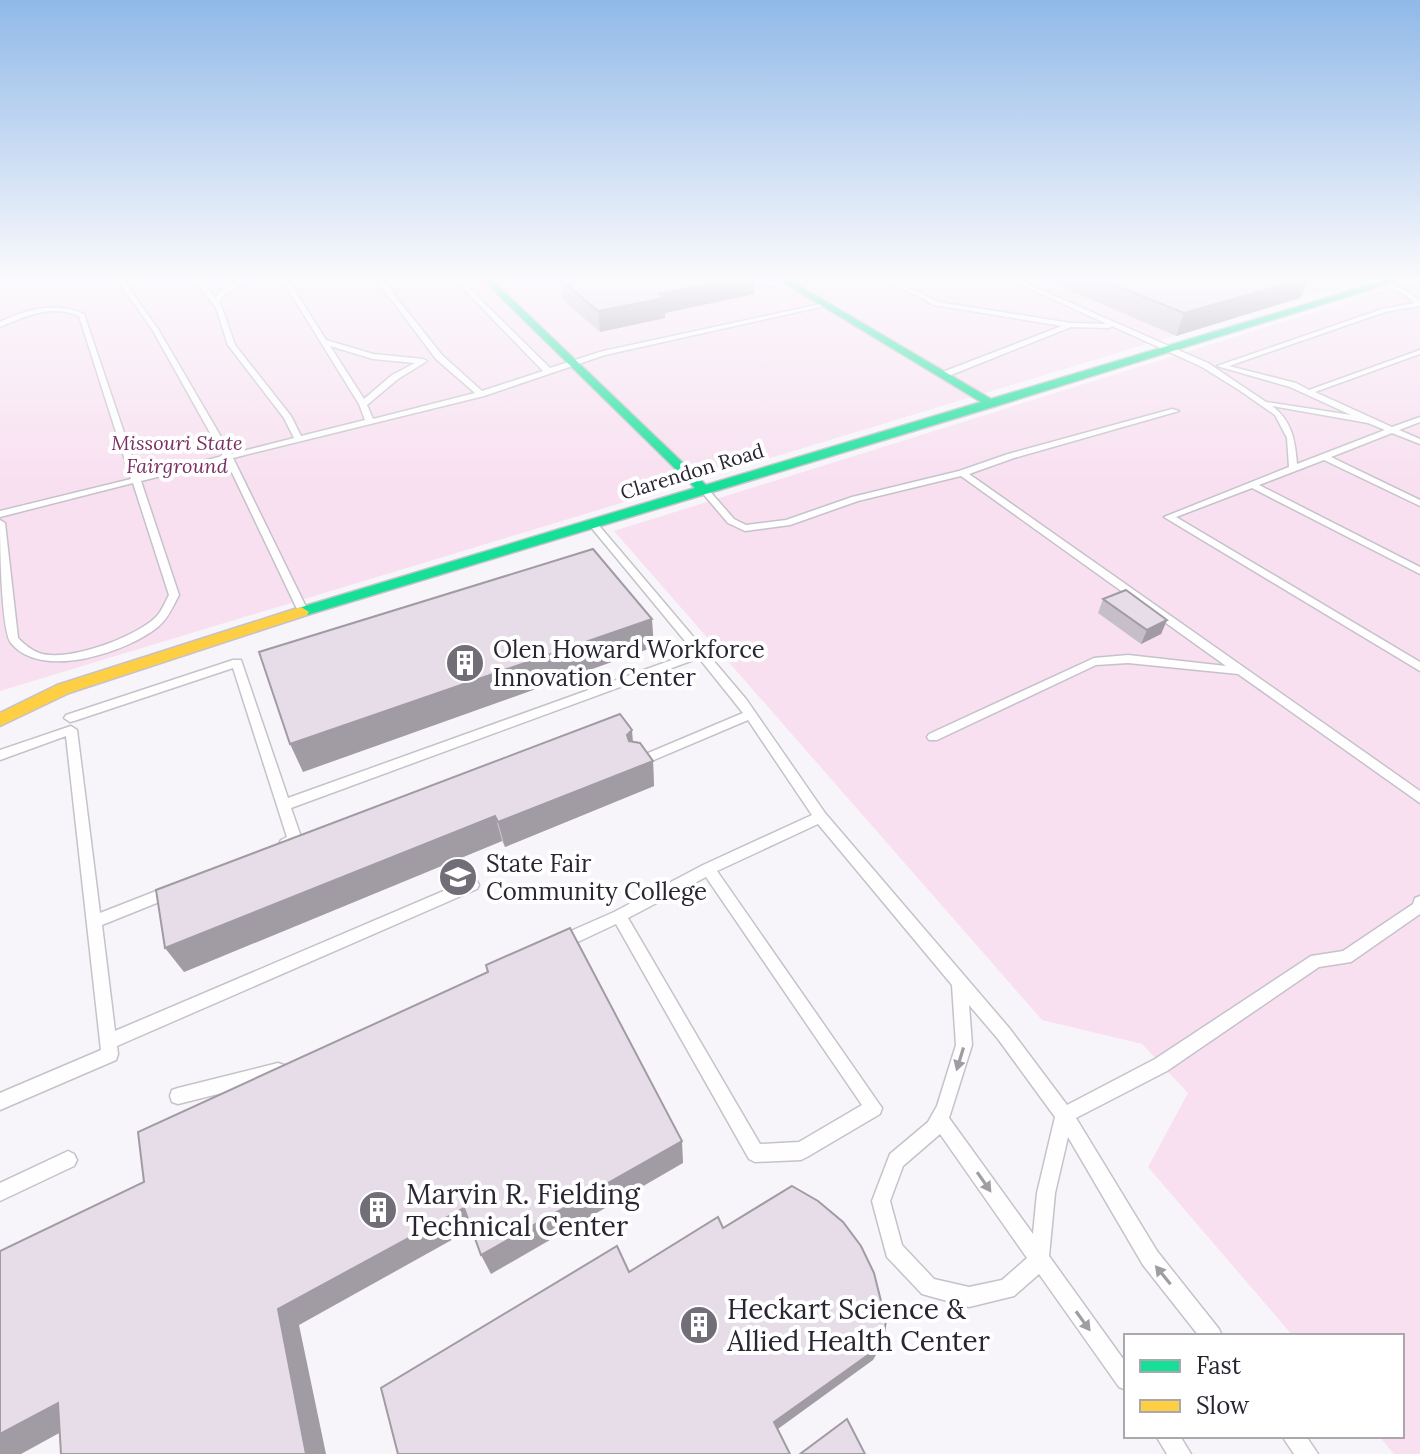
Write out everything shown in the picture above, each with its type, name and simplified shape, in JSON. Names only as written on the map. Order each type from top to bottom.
[{"type":"street","points":[[556,346],[704,490]]},
{"type":"street","points":[[894,346],[992,404]]},
{"type":"street","name":"Clarendon Road","points":[[0,720],[68,709],[303,611],[1179,346]]},
{"type":"lane","points":[[0,523],[13,639],[25,651],[45,658],[88,655],[137,634],[161,618],[174,595],[92,346]]},
{"type":"lane","points":[[165,346],[229,458],[303,611]]},
{"type":"lane","points":[[233,346],[288,418],[299,440]]},
{"type":"lane","points":[[328,346],[363,404],[370,422]]},
{"type":"lane","points":[[335,346],[377,358],[423,361]]},
{"type":"lane","points":[[430,346],[481,394]]},
{"type":"lane","points":[[523,346],[549,372]]},
{"type":"lane","points":[[0,514],[481,394],[603,353],[636,346]]},
{"type":"lane","points":[[943,375],[1018,346]]},
{"type":"lane","points":[[1156,346],[1205,365],[1278,414],[1291,438],[1293,467]]},
{"type":"lane","points":[[1221,366],[1280,346]]},
{"type":"lane","points":[[1309,392],[1420,352]]},
{"type":"lane","points":[[363,404],[395,377],[423,361],[439,357]]},
{"type":"lane","points":[[1205,365],[1263,375],[1309,392],[1420,442]]},
{"type":"lane","points":[[1259,401],[1370,421]]},
{"type":"lane","points":[[704,490],[731,521],[745,528],[787,523],[855,499],[962,473],[1011,456],[1175,411]]},
{"type":"lane","points":[[1420,419],[1169,517],[1420,667]]},
{"type":"lane","points":[[1323,456],[1420,503]]},
{"type":"lane","points":[[962,473],[1420,798]]},
{"type":"lane","points":[[1251,484],[1420,571]]},
{"type":"lane","points":[[593,524],[750,715],[820,817],[1004,1034],[1064,1115],[1150,1258],[1210,1334]]},
{"type":"lane","points":[[284,805],[701,653]]},
{"type":"lane","points":[[933,737],[1094,662],[1128,659],[1240,671]]},
{"type":"lane","points":[[0,755],[68,709],[237,663],[295,840],[268,851]]},
{"type":"lane","points":[[0,1102],[110,1054],[68,709]]},
{"type":"lane","points":[[638,762],[750,715]]},
{"type":"lane","points":[[545,949],[820,817]]},
{"type":"lane","points":[[619,916],[755,1153],[801,1151],[874,1108],[708,869]]},
{"type":"lane","points":[[94,922],[188,884]]},
{"type":"lane","points":[[108,1042],[472,885]]},
{"type":"lane","points":[[960,982],[964,1045],[939,1119],[934,1128],[896,1160],[881,1201],[894,1250],[929,1287],[969,1297],[1007,1289],[1039,1261],[1046,1193],[1064,1115],[1161,1065],[1316,961],[1346,957],[1419,907],[1420,902]]},
{"type":"lane","points":[[178,1096],[295,1064]]},
{"type":"lane","points":[[939,1119],[1124,1377]]},
{"type":"lane","points":[[0,1192],[68,1160]]},
{"type":"lane","points":[[1295,1438],[1307,1454]]},
{"type":"green space","name":"Missouri State Fairground","points":[[0,346],[1141,346],[0,691]]},
{"type":"green space","points":[[1206,346],[1420,346],[1420,1454],[1394,1454],[1381,1438],[1404,1438],[1404,1334],[1291,1334],[1148,1167],[1188,1093],[1142,1044],[1042,1020],[614,531]]},
{"type":"building","name":"Olen Howard Workforce Innovation Center","points":[[593,549],[652,619],[290,744],[259,652]]},
{"type":"building","points":[[1126,590],[1167,620],[1147,630],[1103,599]]},
{"type":"building","points":[[620,714],[632,730],[627,735],[629,741],[640,743],[653,761],[498,822],[495,816],[165,948],[156,890]]},
{"type":"building","name":"Marvin R. Fielding Technical Center","points":[[570,928],[682,1141],[481,1255],[464,1208],[278,1309],[306,1454],[61,1454],[58,1403],[0,1434],[0,1251],[144,1182],[138,1132],[488,972],[486,965]]},
{"type":"building","name":"Heckart Science & Allied Health Center","points":[[792,1186],[818,1201],[843,1222],[861,1246],[874,1273],[886,1321],[882,1345],[774,1422],[790,1454],[398,1454],[381,1388],[617,1246],[629,1272],[718,1217],[723,1228]]},
{"type":"building","points":[[847,1419],[865,1454],[800,1454]]},
{"type":"traffic: fast","points":[[555,346],[704,490]]},
{"type":"traffic: fast","points":[[894,346],[992,404]]},
{"type":"traffic: fast","points":[[301,612],[1178,346]]},
{"type":"traffic: slow","points":[[0,720],[63,689],[301,612]]},
{"type":"place","name":"Olen Howard Workforce Innovation Center","points":[[465,663]]},
{"type":"place","name":"State Fair Community College","points":[[458,877]]},
{"type":"place","name":"Marvin R. Fielding Technical Center","points":[[378,1210]]},
{"type":"place","name":"Heckart Science & Allied Health Center","points":[[699,1325]]}]
